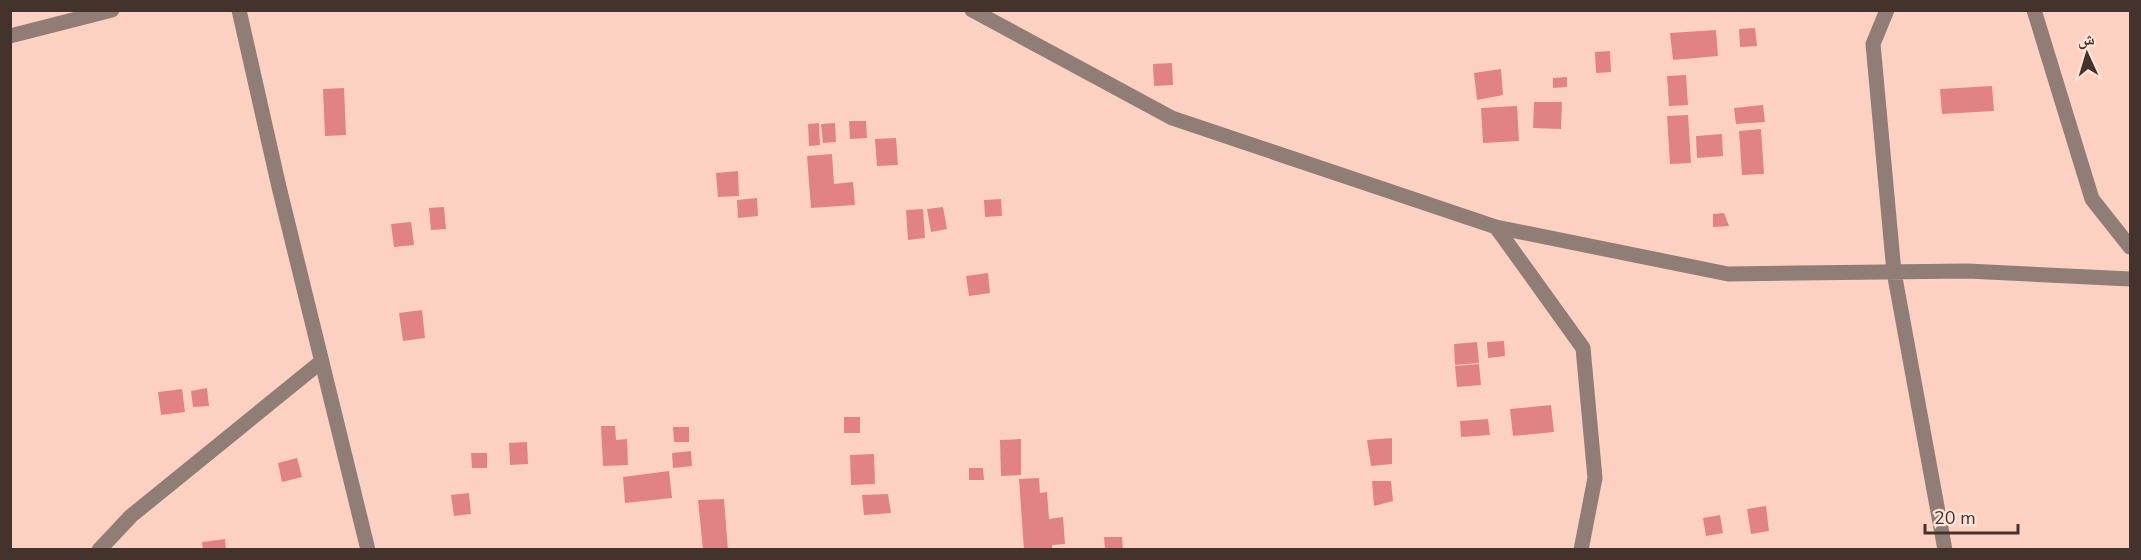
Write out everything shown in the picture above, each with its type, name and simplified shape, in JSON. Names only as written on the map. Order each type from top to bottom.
[{"type":"street","points":[[10,36],[112,10]]},
{"type":"street","points":[[239,10],[279,187],[368,549]]},
{"type":"street","points":[[972,10],[1172,118],[1496,227],[1728,274],[1967,271],[2130,279]]},
{"type":"street","points":[[1887,10],[1874,44],[1894,272],[1945,549]]},
{"type":"street","points":[[2034,10],[2092,199],[2130,247]]},
{"type":"street","points":[[1496,227],[1583,348],[1594,478],[1581,549]]},
{"type":"street","points":[[99,549],[131,516],[322,361]]},
{"type":"building","points":[[1755,28],[1757,46],[1740,47],[1739,29]]},
{"type":"building","points":[[1716,30],[1718,56],[1673,60],[1670,33]]},
{"type":"building","points":[[1610,51],[1611,72],[1596,73],[1595,52]]},
{"type":"building","points":[[1172,63],[1173,85],[1154,86],[1153,64]]},
{"type":"building","points":[[1501,69],[1503,95],[1477,100],[1474,73]]},
{"type":"building","points":[[1686,75],[1688,105],[1669,106],[1667,76]]},
{"type":"building","points":[[1567,77],[1567,87],[1553,88],[1553,78]]},
{"type":"building","points":[[1992,86],[1994,111],[1942,114],[1940,89]]},
{"type":"building","points":[[344,88],[346,135],[325,136],[323,89]]},
{"type":"building","points":[[1534,102],[1562,102],[1561,129],[1533,128]]},
{"type":"building","points":[[1763,105],[1765,122],[1736,124],[1734,108]]},
{"type":"building","points":[[1517,106],[1519,141],[1483,143],[1481,108]]},
{"type":"building","points":[[1688,115],[1691,163],[1670,164],[1667,116]]},
{"type":"building","points":[[849,121],[866,121],[867,138],[850,139]]},
{"type":"building","points":[[819,123],[820,145],[809,146],[808,124]]},
{"type":"building","points":[[835,123],[836,142],[823,143],[821,124]]},
{"type":"building","points":[[1761,129],[1764,174],[1742,175],[1739,131]]},
{"type":"building","points":[[1722,134],[1723,156],[1697,158],[1696,136]]},
{"type":"building","points":[[896,138],[898,165],[877,166],[875,139]]},
{"type":"building","points":[[832,154],[834,184],[853,182],[855,205],[811,208],[807,156]]},
{"type":"building","points":[[738,171],[739,196],[718,197],[716,173]]},
{"type":"building","points":[[757,198],[758,216],[738,218],[737,200]]},
{"type":"building","points":[[1001,199],[1002,216],[985,217],[984,200]]},
{"type":"building","points":[[444,207],[446,229],[431,230],[429,208]]},
{"type":"building","points":[[943,207],[947,229],[931,232],[927,209]]},
{"type":"building","points":[[923,209],[925,238],[908,240],[906,210]]},
{"type":"building","points":[[1724,213],[1729,226],[1713,227],[1713,214]]},
{"type":"building","points":[[411,222],[414,245],[394,247],[391,224]]},
{"type":"building","points":[[988,273],[990,293],[969,296],[966,276]]},
{"type":"building","points":[[422,310],[425,338],[403,341],[399,313]]},
{"type":"building","points":[[1504,341],[1505,356],[1488,358],[1487,342]]},
{"type":"building","points":[[1477,342],[1479,363],[1455,365],[1454,344]]},
{"type":"building","points":[[1479,364],[1481,385],[1457,387],[1455,366]]},
{"type":"building","points":[[207,388],[209,406],[193,407],[191,391]]},
{"type":"building","points":[[182,389],[185,412],[161,415],[158,392]]},
{"type":"building","points":[[1551,405],[1554,432],[1513,436],[1510,409]]},
{"type":"building","points":[[844,417],[860,417],[860,433],[844,433]]},
{"type":"building","points":[[1488,419],[1490,435],[1461,437],[1460,421]]},
{"type":"building","points":[[601,426],[615,426],[616,440],[627,439],[628,465],[603,466]]},
{"type":"building","points":[[673,427],[689,427],[689,442],[674,442]]},
{"type":"building","points":[[1392,438],[1392,464],[1371,466],[1367,440]]},
{"type":"building","points":[[1021,439],[1021,475],[1001,476],[1000,440]]},
{"type":"building","points":[[527,442],[528,464],[510,465],[509,443]]},
{"type":"building","points":[[691,451],[692,466],[673,468],[672,453]]},
{"type":"building","points":[[471,453],[487,453],[487,468],[472,468]]},
{"type":"building","points":[[874,454],[875,484],[851,485],[850,455]]},
{"type":"building","points":[[297,458],[302,477],[282,482],[278,463]]},
{"type":"building","points":[[969,468],[983,468],[984,480],[969,480]]},
{"type":"building","points":[[669,471],[672,498],[625,503],[623,477]]},
{"type":"building","points":[[1039,478],[1040,493],[1047,492],[1049,519],[1063,517],[1065,544],[1052,545],[1052,550],[1024,550],[1019,479]]},
{"type":"building","points":[[1372,481],[1391,481],[1393,501],[1374,506]]},
{"type":"building","points":[[469,493],[471,514],[454,516],[451,495]]},
{"type":"building","points":[[888,494],[891,513],[864,515],[862,495]]},
{"type":"building","points":[[724,499],[728,550],[703,550],[698,500]]},
{"type":"building","points":[[1766,506],[1769,531],[1751,534],[1747,509]]},
{"type":"building","points":[[1720,515],[1723,533],[1706,536],[1703,518]]},
{"type":"building","points":[[1104,537],[1122,537],[1123,550],[1105,550]]},
{"type":"building","points":[[225,539],[226,550],[203,550],[202,542]]}]
